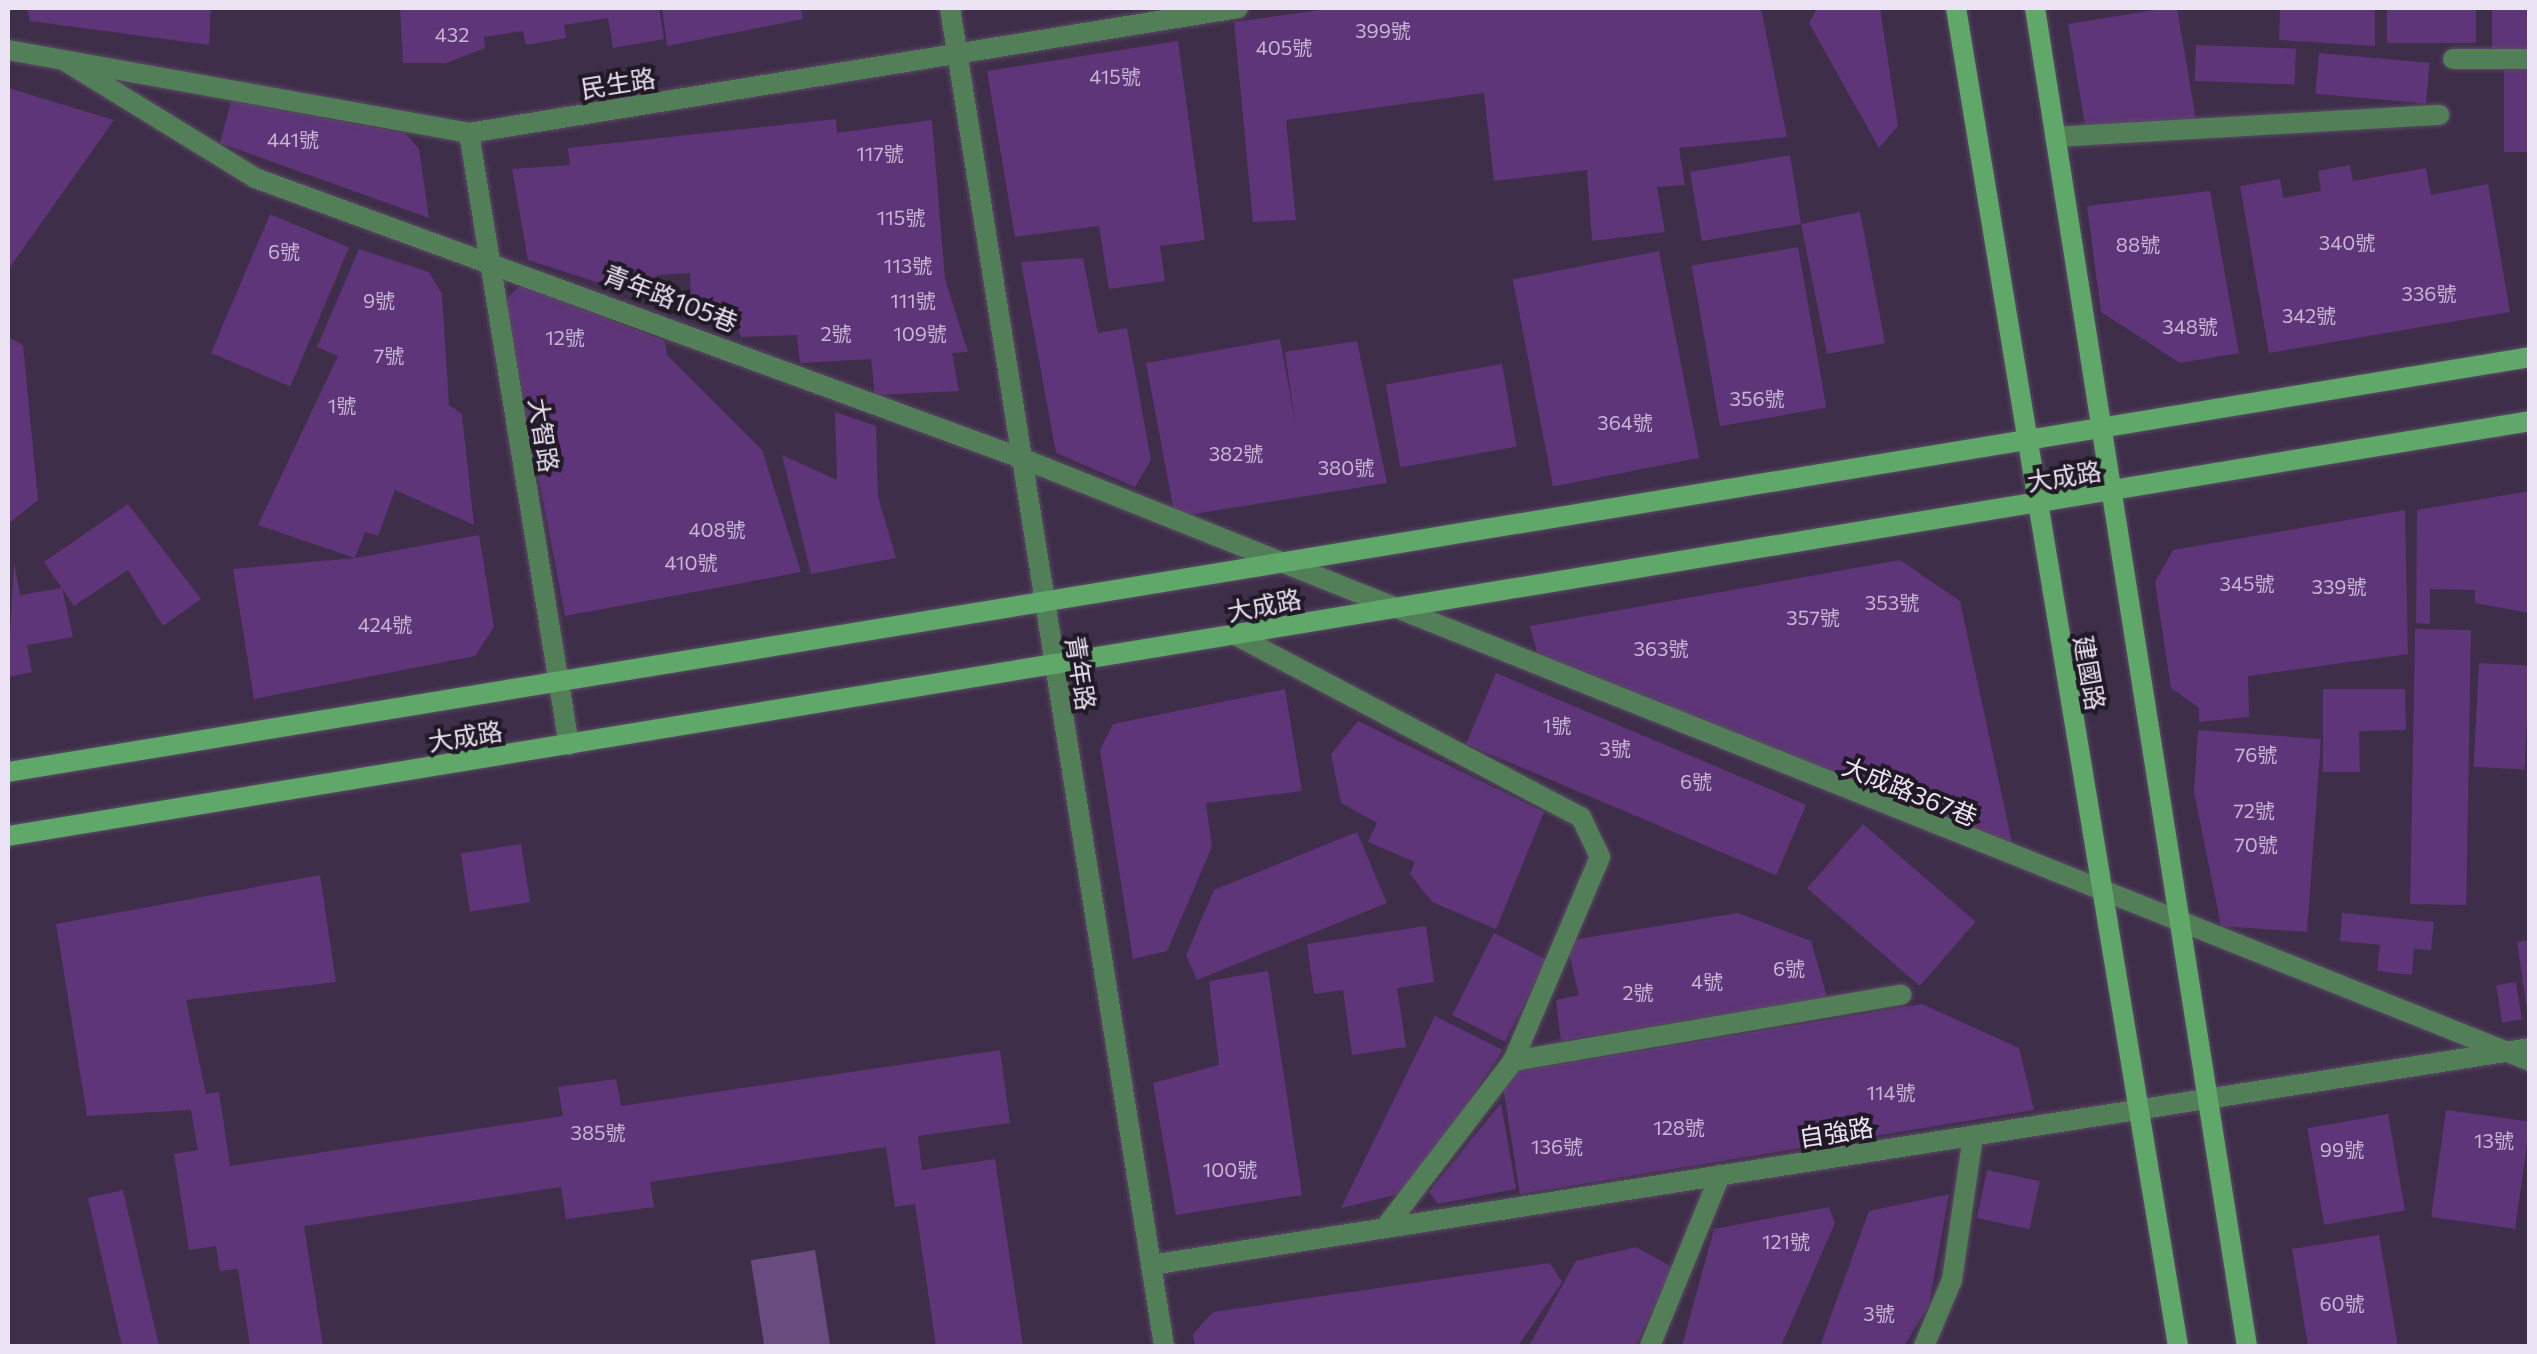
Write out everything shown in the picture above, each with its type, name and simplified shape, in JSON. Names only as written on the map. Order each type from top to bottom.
[{"type":"main road","name":"建國路","points":[[1956,8],[2178,1346]]},
{"type":"main road","name":"建國路","points":[[2035,8],[2176,923],[2248,1346]]},
{"type":"main road","name":"大成路","points":[[8,772],[2530,357]]},
{"type":"main road","name":"大成路","points":[[8,836],[1237,636],[1377,608],[2110,494],[2530,421]]},
{"type":"street","name":"青年路","points":[[950,8],[1164,1346]]},
{"type":"street","name":"民生路","points":[[8,50],[469,133],[1238,8]]},
{"type":"street","points":[[2452,59],[2530,59]]},
{"type":"street","name":"青年路105巷","points":[[64,60],[256,178],[489,256],[1021,458],[1272,566]]},
{"type":"street","points":[[2055,137],[2439,115]]},
{"type":"street","name":"大智路","points":[[469,133],[570,745]]},
{"type":"street","name":"大成路367巷","points":[[1272,566],[2530,1061]]},
{"type":"street","points":[[1237,636],[1581,818],[1600,857],[1513,1062],[1385,1228]]},
{"type":"street","points":[[1513,1062],[1900,995]]},
{"type":"street","name":"自強路","points":[[1151,1265],[2530,1048]]},
{"type":"street","points":[[1924,1346],[1952,1280],[1973,1136]]},
{"type":"street","points":[[1650,1346],[1720,1175]]},
{"type":"shaded area","points":[[815,1250],[830,1346],[764,1346],[751,1260]]},
{"type":"building","points":[[27,8],[211,8],[209,45],[30,21]]},
{"type":"building","points":[[400,8],[659,8],[664,39],[613,48],[608,18],[564,25],[566,38],[526,45],[523,31],[484,37],[485,48],[446,63],[403,63]]},
{"type":"building","points":[[662,8],[801,8],[803,19],[667,46]]},
{"type":"building","points":[[1333,8],[1761,8],[1787,137],[1679,148],[1685,185],[1657,187],[1665,232],[1592,241],[1587,170],[1494,181],[1484,93],[1286,120],[1296,220],[1253,222],[1234,22]]},
{"type":"building","points":[[1817,8],[1880,8],[1898,126],[1879,148],[1809,23]]},
{"type":"building","points":[[2177,8],[2196,120],[2087,137],[2068,24]]},
{"type":"building","points":[[2280,8],[2375,8],[2375,46],[2279,40]]},
{"type":"building","points":[[2387,8],[2476,8],[2476,43],[2387,43]]},
{"type":"building","points":[[2492,8],[2530,8],[2530,51],[2492,51]]},
{"type":"building","points":[[1178,41],[1205,240],[1160,246],[1165,281],[1109,289],[1099,226],[1015,237],[987,71]]},
{"type":"building","points":[[2196,45],[2296,48],[2295,84],[2195,81]]},
{"type":"building","points":[[2319,53],[2430,63],[2426,104],[2315,94]]},
{"type":"building","points":[[2504,70],[2530,70],[2530,152],[2504,152]]},
{"type":"building","points":[[8,88],[114,120],[8,270]]},
{"type":"building","points":[[231,101],[405,133],[419,149],[429,218],[220,143]]},
{"type":"building","points":[[836,119],[837,133],[932,120],[945,279],[968,352],[952,353],[959,391],[875,395],[871,359],[800,363],[797,335],[741,337],[729,307],[691,307],[690,273],[657,275],[661,303],[528,260],[512,169],[570,165],[568,148]]},
{"type":"building","points":[[1790,155],[1801,224],[1702,241],[1690,172]]},
{"type":"building","points":[[2350,165],[2353,181],[2426,168],[2431,195],[2488,184],[2510,312],[2269,353],[2240,186],[2280,179],[2283,198],[2321,191],[2318,171]]},
{"type":"building","points":[[2210,191],[2239,353],[2180,363],[2101,312],[2087,206]]},
{"type":"building","points":[[1860,212],[1885,343],[1827,354],[1801,224]]},
{"type":"building","points":[[270,214],[349,248],[290,387],[211,353]]},
{"type":"building","points":[[1798,247],[1826,408],[1720,426],[1692,266]]},
{"type":"building","points":[[359,249],[429,272],[442,294],[449,405],[462,414],[474,525],[395,490],[378,536],[365,532],[355,558],[258,525],[338,356],[317,347]]},
{"type":"building","points":[[1659,251],[1699,458],[1553,487],[1513,279]]},
{"type":"building","points":[[1083,258],[1098,333],[1127,328],[1151,460],[1135,487],[1056,453],[1021,262]]},
{"type":"building","points":[[520,285],[665,341],[667,355],[762,450],[801,572],[565,616],[505,300]]},
{"type":"building","points":[[8,337],[23,345],[38,500],[8,524]]},
{"type":"building","points":[[1280,339],[1295,421],[1285,352],[1357,341],[1387,483],[1175,517],[1146,363]]},
{"type":"building","points":[[1502,364],[1517,447],[1400,467],[1386,384]]},
{"type":"building","points":[[835,412],[876,426],[878,497],[896,558],[811,574],[782,455],[837,480]]},
{"type":"building","points":[[2530,491],[2530,613],[2475,603],[2475,590],[2430,589],[2430,624],[2416,623],[2417,510]]},
{"type":"building","points":[[128,504],[201,599],[163,626],[128,570],[74,606],[44,562]]},
{"type":"building","points":[[2405,510],[2408,654],[2248,676],[2249,717],[2199,722],[2199,708],[2171,688],[2155,582],[2173,550]]},
{"type":"building","points":[[479,535],[494,627],[475,656],[254,699],[233,569],[355,558]]},
{"type":"building","points":[[1900,560],[1960,601],[2013,847],[1538,656],[1530,626]]},
{"type":"building","points":[[14,562],[20,595],[62,588],[73,637],[27,645],[32,672],[8,677]]},
{"type":"building","points":[[2415,629],[2471,630],[2466,905],[2410,904]]},
{"type":"building","points":[[2479,663],[2530,666],[2524,770],[2474,767]]},
{"type":"building","points":[[1496,673],[1806,805],[1776,876],[1466,744]]},
{"type":"building","points":[[1285,689],[1302,791],[1206,803],[1212,847],[1167,951],[1133,959],[1100,750],[1113,724]]},
{"type":"building","points":[[2323,689],[2405,689],[2406,730],[2359,731],[2360,772],[2323,772]]},
{"type":"building","points":[[1358,721],[1544,812],[1496,929],[1432,902],[1410,874],[1415,862],[1368,842],[1377,823],[1341,803],[1331,754]]},
{"type":"building","points":[[2198,730],[2321,739],[2307,932],[2221,926],[2194,792]]},
{"type":"building","points":[[1863,824],[1975,922],[1920,986],[1807,888]]},
{"type":"building","points":[[1357,832],[1387,903],[1197,980],[1186,955],[1214,890]]},
{"type":"building","points":[[521,844],[530,902],[470,912],[461,854]]},
{"type":"building","points":[[320,875],[336,982],[186,1000],[206,1094],[219,1092],[230,1166],[563,1116],[558,1087],[616,1079],[621,1106],[1000,1050],[1010,1123],[918,1136],[922,1170],[995,1159],[1023,1346],[936,1346],[915,1204],[895,1207],[886,1147],[650,1182],[654,1207],[566,1219],[561,1187],[304,1226],[323,1346],[250,1346],[238,1269],[220,1271],[216,1246],[189,1250],[174,1154],[198,1150],[191,1110],[87,1116],[56,924]]},
{"type":"building","points":[[1738,913],[1811,941],[1827,997],[1561,1041],[1556,1000],[1579,995],[1566,941]]},
{"type":"building","points":[[2342,913],[2434,922],[2431,950],[2414,949],[2412,975],[2377,971],[2380,945],[2340,941]]},
{"type":"building","points":[[1426,926],[1434,982],[1397,988],[1406,1047],[1352,1055],[1343,990],[1314,994],[1307,944]]},
{"type":"building","points":[[1494,933],[1547,960],[1505,1042],[1452,1015]]},
{"type":"building","points":[[2530,940],[2530,1009],[2527,1010],[2517,942]]},
{"type":"building","points":[[1268,971],[1302,1195],[1176,1215],[1153,1083],[1219,1065],[1209,981]]},
{"type":"building","points":[[2516,982],[2522,1020],[2502,1023],[2496,985]]},
{"type":"building","points":[[1922,1004],[2019,1048],[2034,1110],[1520,1194],[1501,1074]]},
{"type":"building","points":[[1435,1016],[1503,1050],[1408,1192],[1341,1208]]},
{"type":"building","points":[[1501,1103],[1516,1189],[1438,1204],[1429,1192]]},
{"type":"building","points":[[2446,1110],[2530,1122],[2515,1229],[2431,1217]]},
{"type":"building","points":[[2388,1114],[2405,1211],[2324,1225],[2307,1128]]},
{"type":"building","points":[[1987,1170],[2040,1181],[2030,1229],[1977,1218]]},
{"type":"building","points":[[123,1190],[159,1346],[122,1346],[88,1198]]},
{"type":"building","points":[[1949,1194],[1929,1305],[1904,1346],[1820,1346],[1869,1211]]},
{"type":"building","points":[[1829,1207],[1835,1223],[1781,1346],[1682,1346],[1714,1229]]},
{"type":"building","points":[[2379,1235],[2398,1346],[2308,1346],[2292,1249]]},
{"type":"building","points":[[1636,1247],[1672,1267],[1636,1346],[1529,1346],[1576,1261]]},
{"type":"building","points":[[1550,1263],[1562,1282],[1518,1346],[1195,1346],[1193,1334],[1213,1312]]}]
